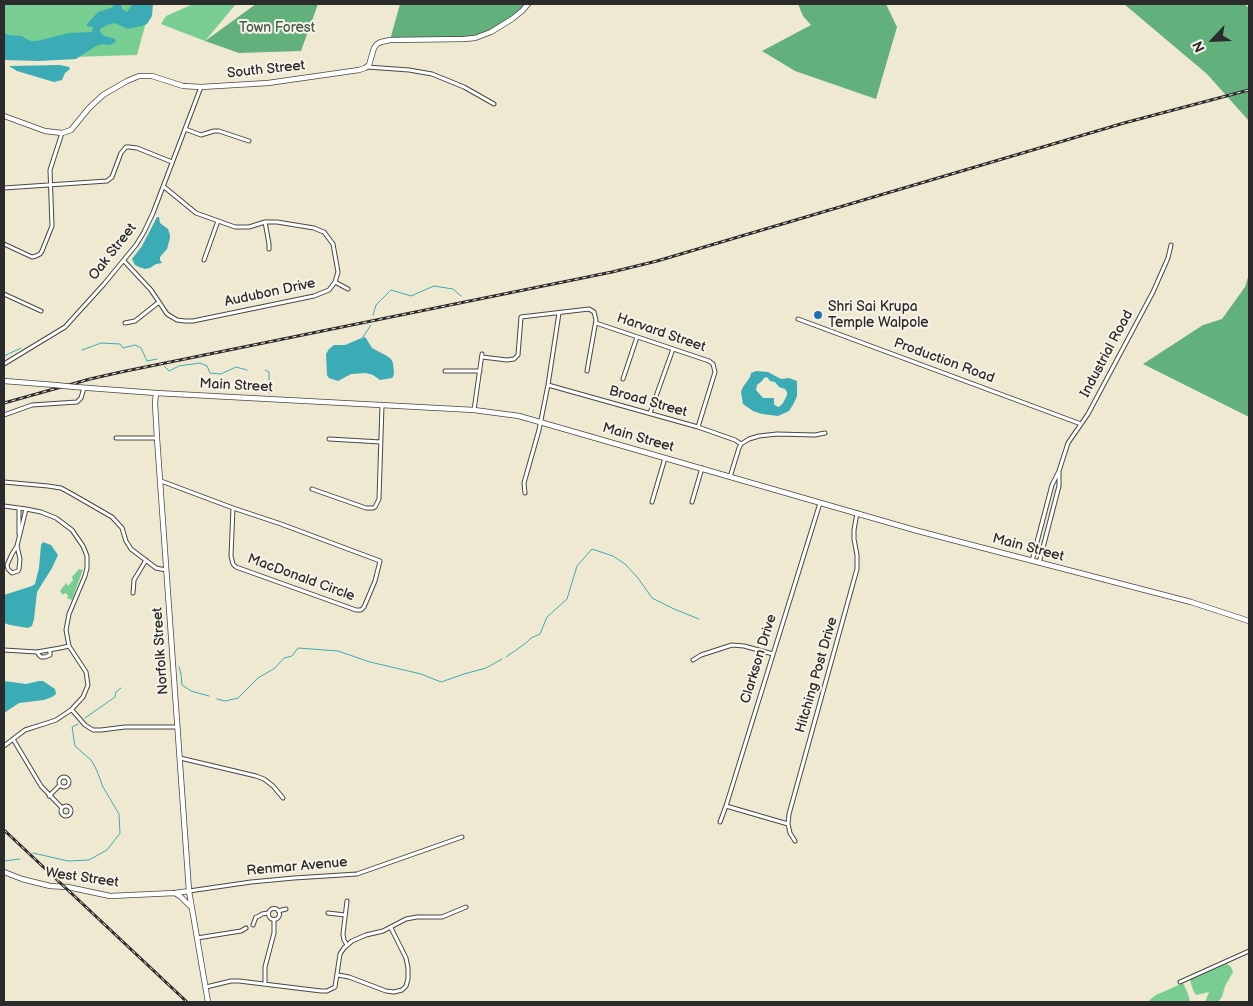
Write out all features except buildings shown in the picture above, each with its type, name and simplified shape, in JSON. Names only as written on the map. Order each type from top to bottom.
[{"type":"main road","points":[[367,67],[374,48],[381,42],[390,40],[475,38],[491,32],[512,20],[528,4]]},
{"type":"main road","name":"South Street","points":[[62,133],[71,130],[89,108],[103,95],[132,79],[142,76],[152,76],[183,86],[201,87],[274,82],[359,70],[367,67]]},
{"type":"main road","points":[[4,116],[45,131],[62,133]]},
{"type":"main road","name":"Main Street","points":[[4,382],[156,393],[474,410],[509,414],[541,421],[918,531],[1197,604],[1249,620]]},
{"type":"main road","name":"Norfolk Street","points":[[156,393],[157,438],[191,908]]},
{"type":"main road","name":"West Street","points":[[4,872],[50,886],[68,887],[110,896],[189,891]]},
{"type":"main road","points":[[175,893],[181,896],[191,908],[208,1002]]},
{"type":"street","points":[[367,67],[409,70],[432,74],[464,87],[494,104]]},
{"type":"street","name":"Oak Street","points":[[4,364],[65,326],[124,261],[136,245],[144,232],[163,186],[201,87]]},
{"type":"street","points":[[185,129],[201,134],[219,131],[249,141]]},
{"type":"street","points":[[4,244],[29,256],[40,254],[52,226],[50,170],[62,133]]},
{"type":"street","points":[[4,188],[100,183],[112,177],[121,152],[129,147],[137,148],[172,162]]},
{"type":"street","name":"Audubon Drive","points":[[124,261],[151,290],[167,314],[185,321],[193,321],[314,296],[329,290],[335,282],[338,272],[334,247],[324,232],[314,228],[280,222],[265,222],[242,228],[235,227],[196,213],[163,186]]},
{"type":"street","points":[[204,260],[218,221]]},
{"type":"street","points":[[265,222],[269,250]]},
{"type":"street","name":"Industrial Road","points":[[1032,561],[1052,485],[1059,471],[1068,443],[1088,414],[1153,292],[1168,258],[1171,245]]},
{"type":"street","points":[[335,282],[348,289]]},
{"type":"street","points":[[4,294],[41,311]]},
{"type":"street","points":[[125,323],[135,320],[159,302]]},
{"type":"street","points":[[474,410],[482,356],[507,360],[514,359],[518,355],[521,318],[586,309],[593,310],[596,315],[596,323],[587,371]]},
{"type":"street","points":[[525,493],[524,483],[541,421],[559,313]]},
{"type":"street","name":"Production Road","points":[[798,319],[1081,424]]},
{"type":"street","name":"Harvard Street","points":[[596,323],[709,361],[713,364],[715,372],[698,428]]},
{"type":"street","points":[[623,379],[637,337]]},
{"type":"street","points":[[650,413],[673,349]]},
{"type":"street","points":[[444,371],[480,371]]},
{"type":"street","name":"Broad Street","points":[[548,385],[650,413],[735,440],[741,444]]},
{"type":"street","points":[[4,414],[32,405],[76,402],[81,398],[84,388]]},
{"type":"street","points":[[312,489],[366,508],[374,508],[379,499],[382,405]]},
{"type":"street","points":[[730,477],[737,452],[745,441],[754,437],[768,435],[815,436],[825,433]]},
{"type":"street","points":[[116,438],[157,438]]},
{"type":"street","points":[[329,440],[381,442]]},
{"type":"street","points":[[652,502],[665,458]]},
{"type":"street","points":[[692,502],[702,468]]},
{"type":"street","name":"Industrial Road","points":[[1039,563],[1058,486],[1059,471]]},
{"type":"street","name":"MacDonald Circle","points":[[161,481],[380,561],[375,581],[364,607],[361,610],[356,610],[236,567],[231,556],[233,508]]},
{"type":"street","points":[[4,482],[61,488],[112,517],[122,528],[131,549],[156,568],[167,570]]},
{"type":"street","name":"Clarkson Drive","points":[[720,822],[820,503]]},
{"type":"street","points":[[4,506],[26,509],[50,516],[67,525],[76,534],[85,550],[88,562],[85,576],[67,622],[66,630],[69,646],[86,672],[88,685],[84,697],[71,710],[56,720],[24,730],[4,746]]},
{"type":"street","points":[[17,546],[7,565],[12,573],[18,571],[20,565],[17,546],[19,508]]},
{"type":"street","points":[[19,534],[26,509]]},
{"type":"street","name":"Hitching Post Drive","points":[[788,824],[789,814],[858,569],[854,538],[857,514]]},
{"type":"street","points":[[132,593],[134,580],[146,560]]},
{"type":"street","points":[[693,660],[701,655],[732,645],[744,646],[772,654]]},
{"type":"street","points":[[4,650],[37,652],[69,646]]},
{"type":"street","points":[[37,652],[38,655],[45,658],[50,655],[50,650]]},
{"type":"street","points":[[71,710],[85,725],[93,730],[126,727],[177,727]]},
{"type":"street","points":[[13,739],[36,779],[49,796],[62,808]]},
{"type":"street","points":[[180,758],[264,779],[283,798]]},
{"type":"street","points":[[49,796],[60,785]]},
{"type":"street","points":[[726,806],[788,824],[794,841]]},
{"type":"street","name":"Renmar Avenue","points":[[189,891],[251,882],[357,874],[462,837]]},
{"type":"street","points":[[347,901],[342,934],[347,945]]},
{"type":"street","points":[[206,987],[239,981],[327,991],[335,987],[340,954],[352,941],[391,928],[406,919],[442,917],[466,907]]},
{"type":"street","points":[[253,925],[258,916],[268,913],[272,909],[278,912]]},
{"type":"street","points":[[278,912],[286,909]]},
{"type":"street","points":[[274,920],[279,917],[278,912]]},
{"type":"street","points":[[268,913],[270,918],[274,920]]},
{"type":"street","points":[[328,913],[345,915]]},
{"type":"street","points":[[265,984],[265,967],[273,941],[274,920]]},
{"type":"street","points":[[197,938],[241,931],[246,928]]},
{"type":"street","points":[[338,975],[349,977],[386,991],[402,990],[408,980],[408,968],[406,958],[391,928]]},
{"type":"street","points":[[1180,982],[1249,951]]},
{"type":"green space","points":[[4,4],[151,4],[137,55],[4,59]]},
{"type":"green space","points":[[192,4],[236,4],[205,41],[161,24],[166,16]]},
{"type":"green space","name":"Town Forest","points":[[256,4],[318,4],[301,51],[239,53],[205,41]]},
{"type":"green space","points":[[400,4],[528,4],[522,12],[481,36],[390,40]]},
{"type":"green space","points":[[798,4],[886,4],[897,27],[876,99],[795,71],[762,51],[811,25],[803,16]]},
{"type":"green space","points":[[1124,4],[1244,4],[1249,8],[1249,121],[1207,74]]},
{"type":"green space","points":[[1249,274],[1249,417],[1143,364],[1203,325],[1222,319],[1245,287]]},
{"type":"green space","points":[[79,569],[83,570],[72,600],[67,598],[68,595],[65,593],[63,595],[60,591],[66,583],[68,586],[73,580],[72,577]]},
{"type":"green space","points":[[1227,964],[1233,972],[1225,986],[1222,997],[1218,1002],[1205,1002],[1209,992],[1196,995],[1190,980]]},
{"type":"green space","points":[[1183,983],[1190,1002],[1147,1002],[1156,995]]},
{"type":"water","points":[[115,4],[121,4],[122,9],[127,12],[133,4],[153,4],[152,16],[147,24],[128,29],[115,23],[107,25],[100,29],[100,32],[104,36],[116,41],[110,45],[102,44],[96,46],[76,59],[4,60],[4,30],[8,35],[21,36],[31,41],[69,33],[92,32],[93,27],[87,26],[87,24],[98,12],[111,8]]},
{"type":"water","points":[[60,65],[70,69],[65,73],[62,80],[54,82],[17,71],[9,66]]},
{"type":"water","points":[[157,217],[159,217],[160,223],[168,229],[170,238],[167,249],[160,257],[162,263],[145,269],[135,265],[132,259],[142,246]]},
{"type":"water","points":[[364,337],[372,348],[391,359],[393,363],[393,377],[380,380],[366,373],[351,374],[338,381],[329,378],[327,375],[326,354],[329,349],[334,345],[345,345]]},
{"type":"water","points":[[756,371],[768,372],[781,379],[789,378],[797,381],[797,396],[789,411],[778,416],[762,414],[753,411],[743,404],[741,392],[751,373]],"holes":[[[767,377],[770,381],[775,382],[787,392],[783,403],[779,407],[774,404],[774,398],[763,398],[756,390],[757,385],[764,378]]]},
{"type":"water","points":[[43,542],[51,545],[58,555],[37,592],[32,626],[28,628],[4,623],[4,595],[35,584]]},
{"type":"water","points":[[4,681],[26,684],[43,681],[55,689],[56,694],[44,700],[19,703],[4,713]]},
{"type":"waterway","points":[[373,315],[376,305],[391,290],[411,296],[434,286],[453,289],[461,296]]},
{"type":"waterway","points":[[363,337],[371,325]]},
{"type":"waterway","points":[[82,350],[101,343],[120,344],[123,348],[135,345],[141,348],[147,361],[157,359]]},
{"type":"waterway","points":[[4,356],[21,348]]},
{"type":"waterway","points":[[164,366],[169,371],[179,366],[200,363],[207,366],[210,373],[221,374],[236,367],[247,370]]},
{"type":"waterway","points":[[265,370],[269,372],[269,393]]},
{"type":"waterway","points":[[506,657],[531,638],[540,634],[547,617],[567,599],[577,566],[592,549],[613,556],[625,564],[652,598],[699,619]]},
{"type":"waterway","points":[[217,699],[225,701],[238,698],[258,678],[275,668],[284,658],[292,656],[298,648],[338,651],[370,662],[421,674],[441,682],[486,668],[502,659]]},
{"type":"waterway","points":[[179,667],[182,685],[191,691],[209,696]]},
{"type":"waterway","points":[[85,718],[115,697],[116,692],[121,688]]},
{"type":"waterway","points":[[33,853],[68,861],[89,860],[107,850],[120,833],[119,814],[103,787],[92,761],[75,746],[72,727],[78,724]]},
{"type":"waterway","points":[[4,861],[20,859]]},
{"type":"railway","points":[[4,403],[121,372],[612,272],[657,261],[1124,123],[1249,90]]},
{"type":"railway","points":[[4,830],[187,1002]]},
{"type":"place","name":"Shri Sai Krupa Temple Walpole","points":[[818,315]]}]
